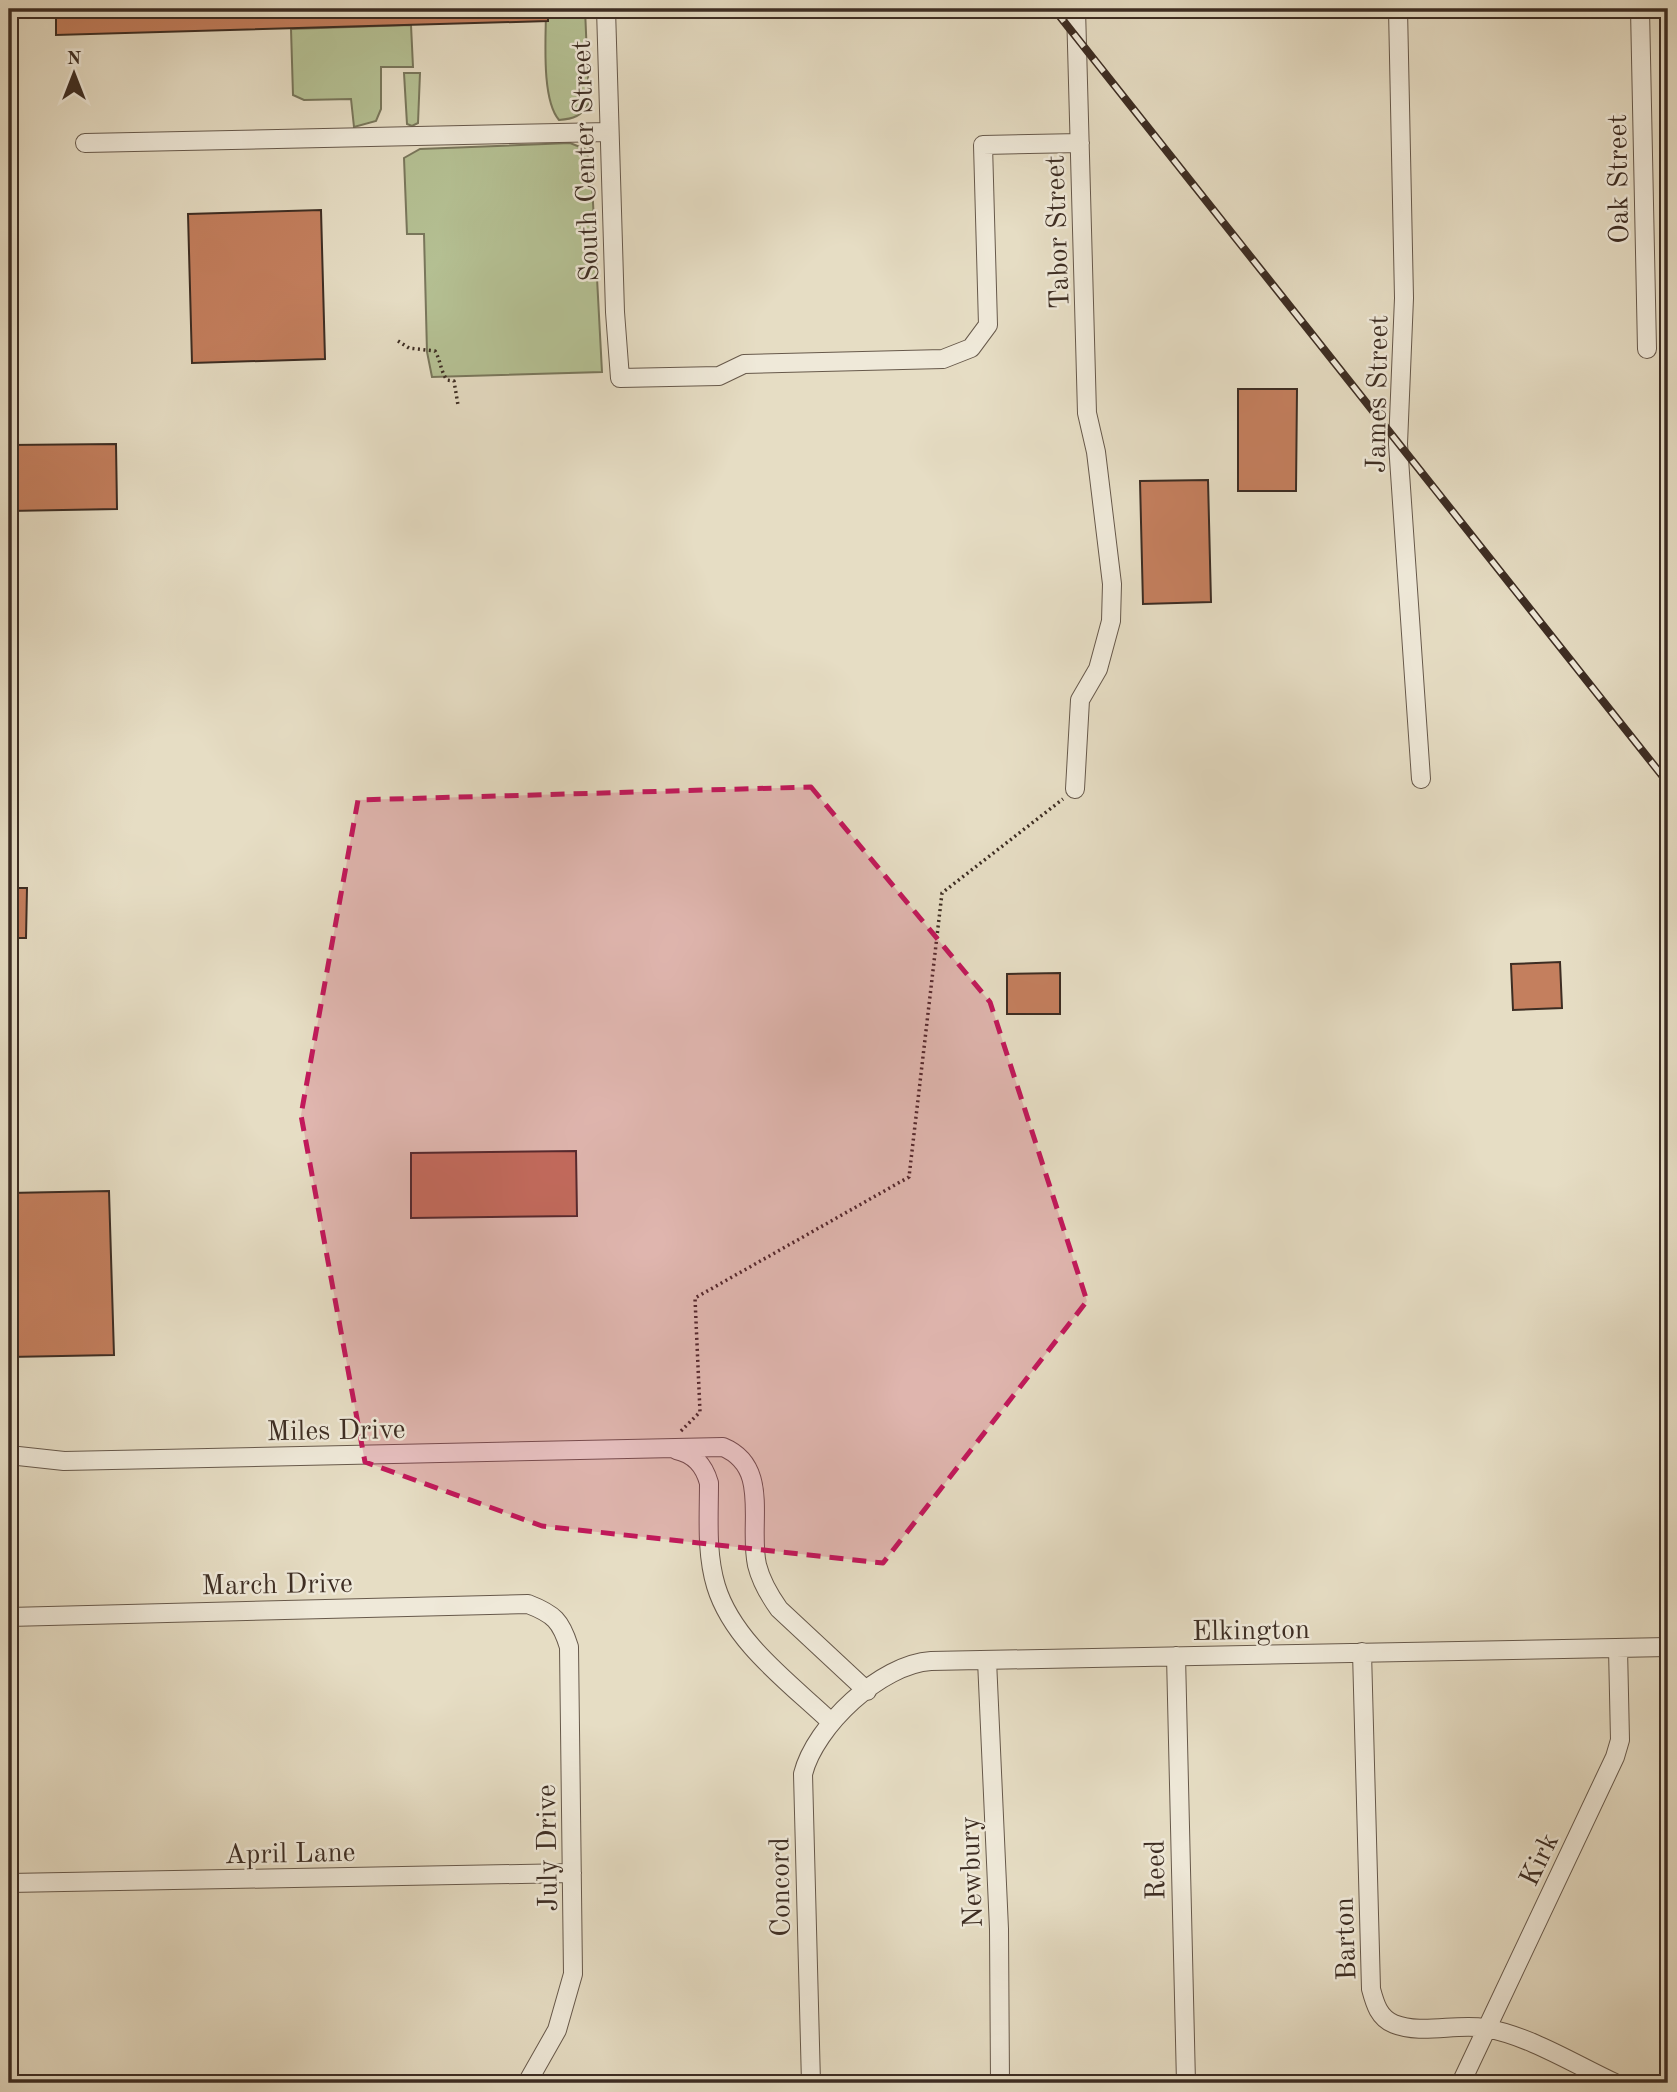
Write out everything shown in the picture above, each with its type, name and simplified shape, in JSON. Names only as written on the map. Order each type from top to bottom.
[{"type":"street","name":"South Center Street","points":[[606,9],[615,312],[620,378],[719,376],[744,364],[943,359],[971,348],[988,325],[983,145],[1080,143]]},
{"type":"street","name":"Tabor Street","points":[[1075,789],[1080,700],[1098,669],[1111,621],[1112,584],[1096,452],[1087,413],[1076,9]]},
{"type":"street","name":"James Street","points":[[1398,9],[1404,298],[1398,444],[1421,779]]},
{"type":"street","name":"Oak Street","points":[[1640,9],[1647,349]]},
{"type":"street","points":[[85,143],[610,132]]},
{"type":"street","name":"Miles Drive","points":[[665,1447],[696,1459],[705,1470],[709,1483],[711,1566],[723,1605],[767,1661],[831,1722]]},
{"type":"street","name":"Miles Drive","points":[[9,1455],[78,1461],[723,1447],[736,1453],[747,1464],[754,1490],[757,1564],[769,1595],[779,1609],[867,1691]]},
{"type":"street","name":"March Drive","points":[[9,1616],[528,1604],[545,1611]]},
{"type":"street","name":"July Drive","points":[[527,2083],[557,2030],[573,1974],[569,1647],[562,1625],[545,1611]]},
{"type":"street","name":"Elkington","points":[[849,1707],[886,1675],[914,1662],[1668,1647]]},
{"type":"street","name":"Kirk","points":[[1461,2083],[1615,1757],[1620,1740],[1618,1648]]},
{"type":"street","name":"Barton","points":[[1362,1652],[1371,1989],[1375,2005],[1391,2023],[1403,2027],[1486,2028],[1511,2034],[1615,2083]]},
{"type":"street","name":"Reed","points":[[1176,1656],[1186,2083]]},
{"type":"street","name":"Newbury","points":[[987,1660],[999,1929],[1000,2083]]},
{"type":"street","name":"Concord","points":[[811,2083],[803,1774],[807,1756],[831,1722],[849,1707]]},
{"type":"street","name":"April Lane","points":[[9,1883],[572,1873]]},
{"type":"path","points":[[398,341],[409,348],[435,352],[440,359],[440,370],[447,380],[454,381],[458,405]]},
{"type":"path","points":[[665,1447],[700,1412],[695,1298],[909,1177],[942,893],[1075,789]]},
{"type":"highlighted area","points":[[811,787],[990,1002],[1087,1301],[883,1563],[542,1526],[365,1462],[301,1115],[358,800]]},
{"type":"green space","points":[[546,9],[585,9],[589,103],[580,114],[569,119],[559,120],[549,98]]},
{"type":"green space","points":[[411,25],[413,67],[381,67],[381,109],[376,121],[354,127],[351,99],[304,100],[293,95],[291,29]]},
{"type":"green space","points":[[404,73],[420,73],[418,123],[412,126],[407,124]]},
{"type":"green space","points":[[570,143],[585,149],[591,165],[602,372],[432,377],[427,352],[424,234],[407,234],[404,158],[420,149]]},
{"type":"building","points":[[56,9],[548,9],[548,21],[56,35]]},
{"type":"building","points":[[321,210],[325,359],[192,363],[188,214]]},
{"type":"building","points":[[1238,389],[1297,389],[1296,491],[1238,491]]},
{"type":"building","points":[[116,444],[117,509],[9,511],[9,445]]},
{"type":"building","points":[[1208,480],[1211,602],[1143,604],[1140,481]]},
{"type":"building","points":[[9,888],[27,888],[26,938],[9,938]]},
{"type":"building","points":[[1560,962],[1562,1008],[1513,1010],[1511,964]]},
{"type":"building","points":[[1060,973],[1060,1014],[1007,1014],[1007,974]]},
{"type":"building","points":[[576,1151],[577,1216],[411,1218],[411,1153]]},
{"type":"building","points":[[109,1191],[114,1355],[9,1357],[9,1193]]},
{"type":"railway","points":[[1054,9],[1668,783]]}]
